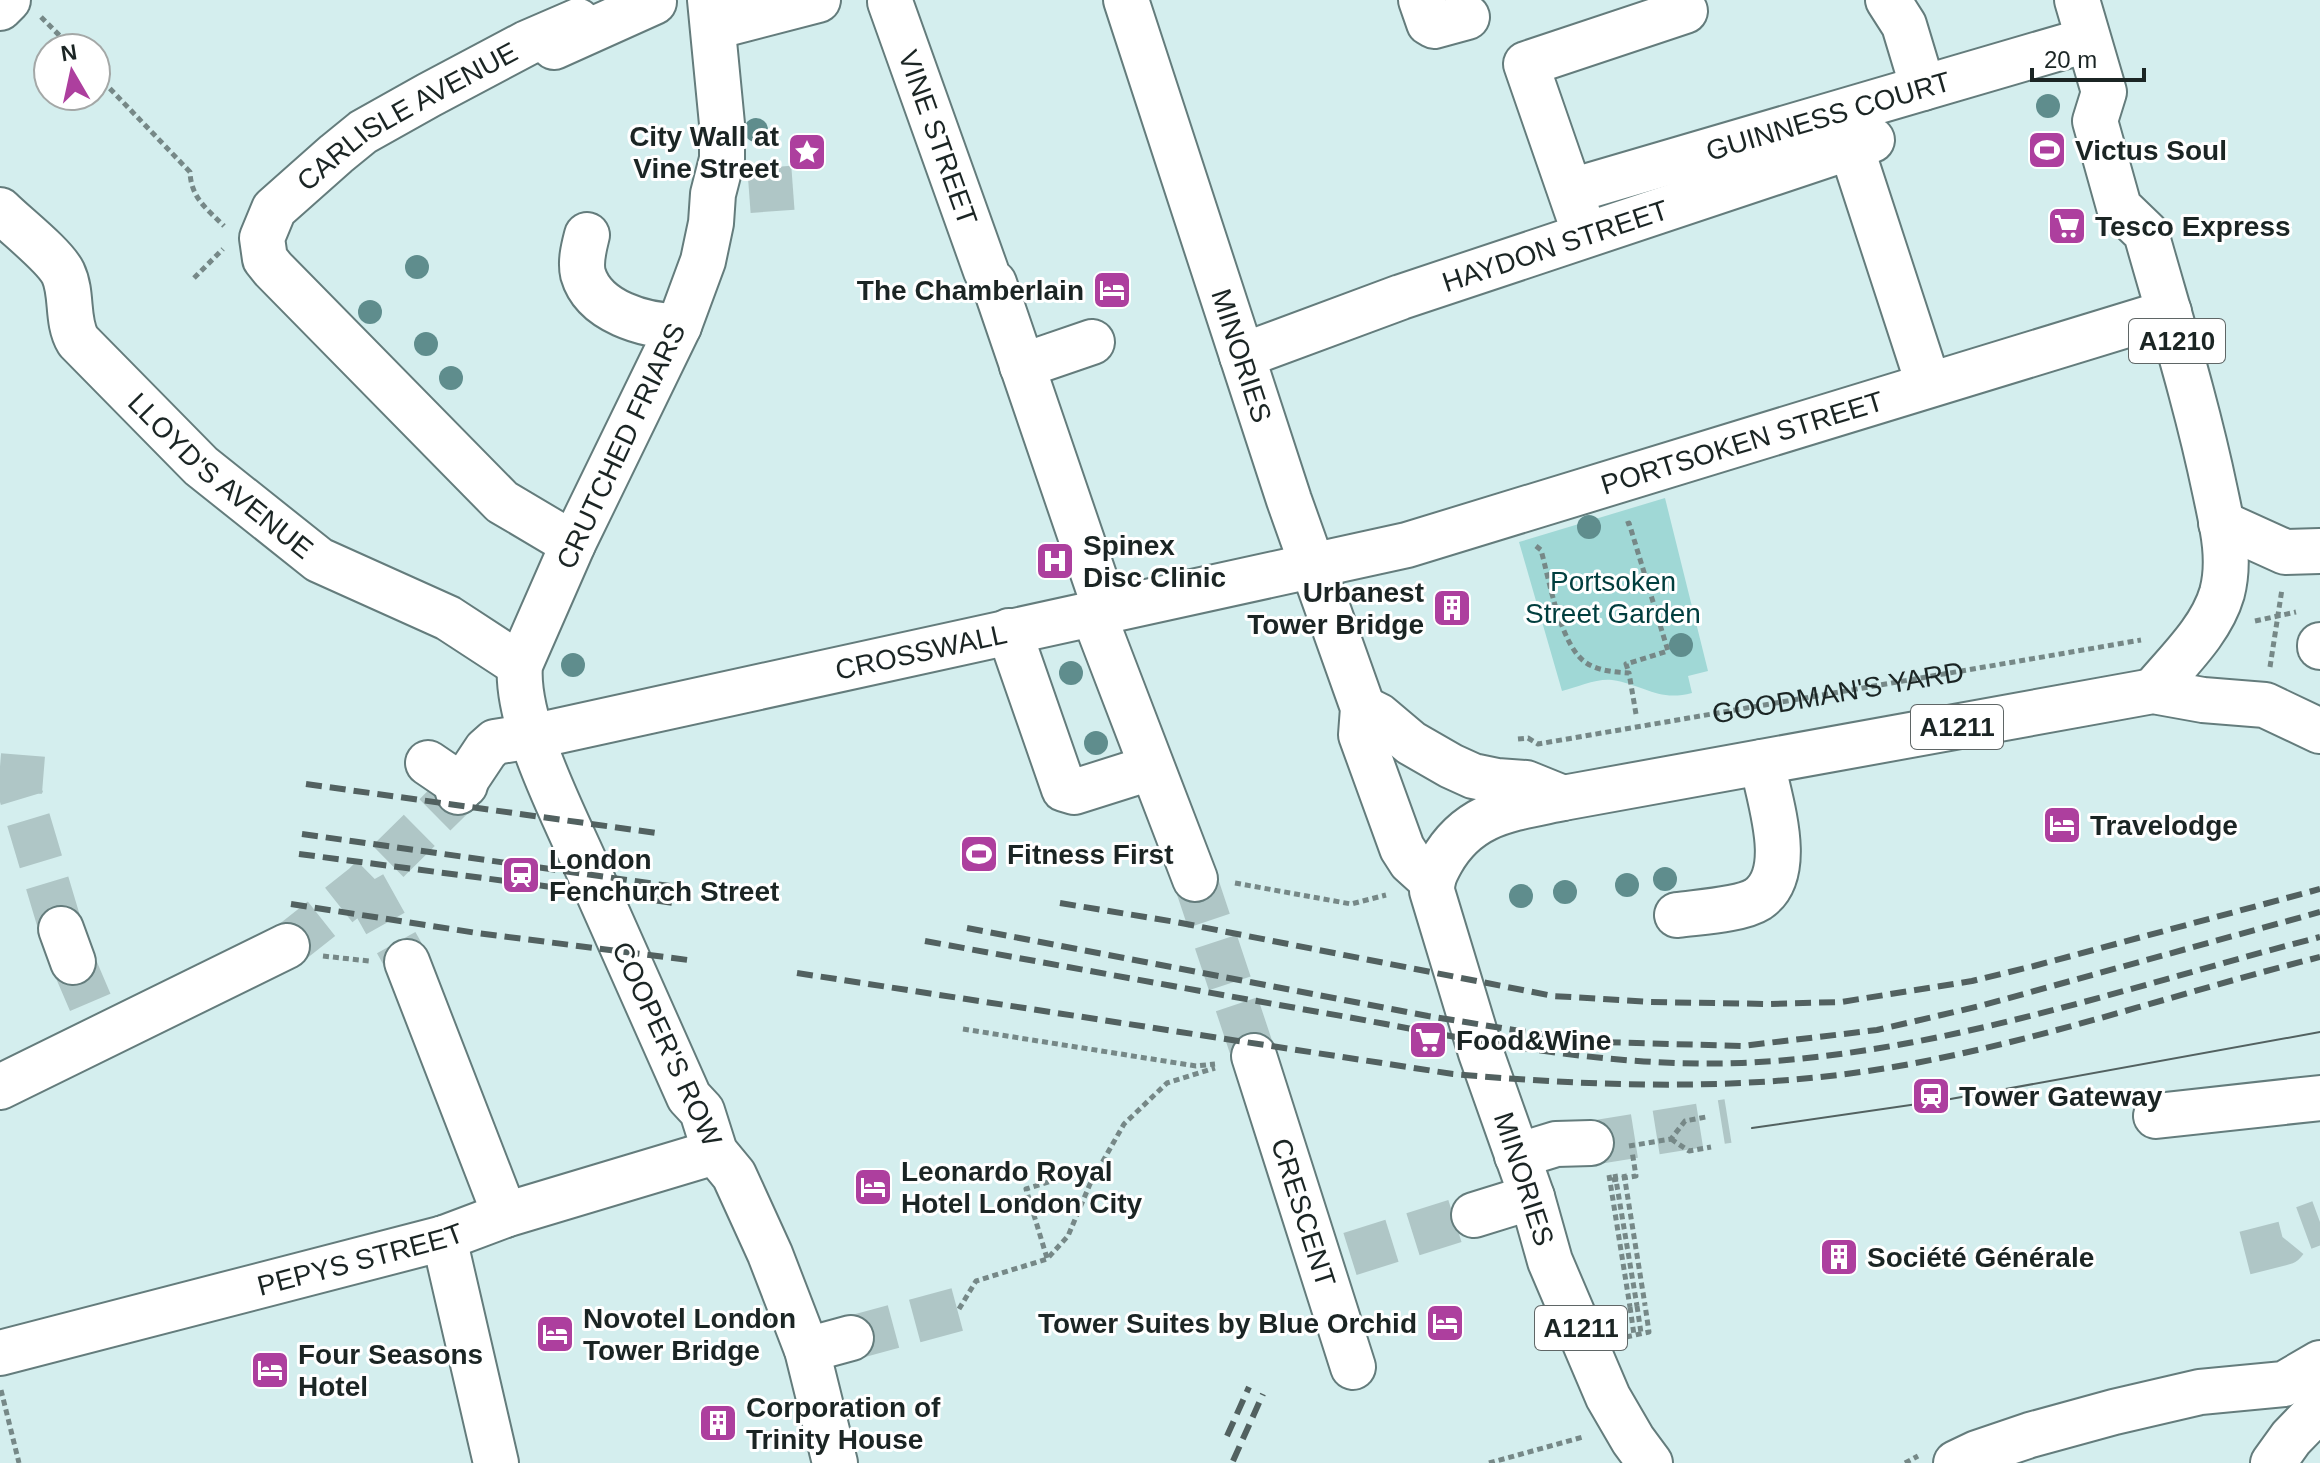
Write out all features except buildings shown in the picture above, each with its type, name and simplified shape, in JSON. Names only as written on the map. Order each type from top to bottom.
[{"type":"main road","points":[[712,13],[818,0]]},
{"type":"main road","name":"MINORIES","points":[[1126,0],[1312,567],[1363,708],[1361,735],[1394,829],[1411,862],[1413,887],[1432,891],[1481,1053],[1532,1197],[1550,1261],[1608,1397],[1650,1463]]},
{"type":"main road","points":[[1421,0],[1429,23],[1434,26],[1467,17]]},
{"type":"main road","points":[[1888,0],[1904,25],[1923,88]]},
{"type":"main road","points":[[363,132],[661,1]]},
{"type":"main road","name":"VINE STREET","points":[[890,2],[1022,366],[1150,768],[1195,879]]},
{"type":"main road","points":[[1586,237],[1526,64],[1685,11]]},
{"type":"main road","name":"CRUTCHED FRIARS","points":[[520,665],[573,544],[679,326],[724,203],[722,124],[712,13]]},
{"type":"main road","name":"GUINNESS COURT","points":[[1571,191],[1923,88],[2082,20]]},
{"type":"main road","name":"A1210","points":[[2082,20],[2104,92],[2095,121],[2119,207],[2146,233],[2207,450],[2221,523]]},
{"type":"main road","name":"CARLISLE AVENUE","points":[[249,238],[274,209],[363,132],[527,43],[578,21]]},
{"type":"main road","name":"HAYDON STREET","points":[[1242,356],[1388,301],[1861,144],[1928,383]]},
{"type":"main road","name":"LLOYD'S AVENUE","points":[[0,210],[57,264],[65,276],[72,331],[78,341],[201,466],[319,560],[448,618],[520,665]]},
{"type":"main road","points":[[587,235],[582,255],[583,274],[593,293],[621,314],[650,323],[679,326]]},
{"type":"main road","points":[[249,238],[273,269],[502,502],[573,544]]},
{"type":"main road","name":"PORTSOKEN STREET","points":[[1312,567],[1428,539],[1928,383],[2169,312]]},
{"type":"main road","points":[[1022,366],[1092,342]]},
{"type":"main road","points":[[2153,691],[2202,632],[2229,617],[2222,593],[2227,563],[2221,523],[2303,551]]},
{"type":"main road","name":"CROSSWALL","points":[[531,736],[1312,567]]},
{"type":"main road","points":[[1009,631],[1064,789],[1074,792],[1150,768]]},
{"type":"main road","name":"COOPER'S ROW","points":[[520,665],[521,693],[531,736],[689,1097],[702,1111],[715,1152],[734,1175],[770,1254],[807,1350],[835,1463]]},
{"type":"main road","name":"GOODMAN'S YARD","points":[[1563,798],[2153,691],[2203,700],[2267,692]]},
{"type":"main road","name":"A1211","points":[[2267,692],[2320,731]]},
{"type":"main road","points":[[1363,708],[1379,716],[1411,743],[1473,776],[1526,783],[1563,798]]},
{"type":"main road","points":[[450,780],[495,742],[531,736]]},
{"type":"main road","points":[[1677,915],[1745,904],[1758,899],[1774,880],[1778,851],[1762,762]]},
{"type":"main road","name":"A1211","points":[[1413,887],[1477,821],[1563,798]]},
{"type":"main road","points":[[0,1087],[100,1031],[282,949]]},
{"type":"main road","points":[[408,964],[505,1215]]},
{"type":"main road","name":"CRESCENT","points":[[1254,1056],[1335,1259],[1353,1367]]},
{"type":"main road","points":[[2156,1116],[2320,1098]]},
{"type":"main road","points":[[1517,1156],[1556,1144],[1613,1157]]},
{"type":"main road","name":"PEPYS STREET","points":[[0,1353],[444,1238],[505,1215],[715,1152]]},
{"type":"main road","points":[[1474,1215],[1532,1197]]},
{"type":"main road","points":[[444,1238],[496,1463]]},
{"type":"main road","points":[[807,1350],[851,1338]]},
{"type":"main road","points":[[1956,1463],[2017,1440],[2114,1412],[2200,1392],[2284,1384],[2320,1363]]},
{"type":"main road","points":[[2273,1463],[2291,1438],[2320,1408]]},
{"type":"path","points":[[15,8],[49,32]]},
{"type":"path","points":[[112,91],[190,172],[190,186],[196,198],[249,238],[194,278]]},
{"type":"path","points":[[1629,523],[1668,651],[1626,664],[1636,714]]},
{"type":"path","points":[[1541,550],[1560,616],[1575,651],[1585,662],[1598,668],[1629,673]]},
{"type":"path","points":[[2229,617],[2276,617],[2267,692]]},
{"type":"path","name":"GOODMAN'S YARD","points":[[1528,738],[1538,744],[2148,639]]},
{"type":"path","points":[[1240,884],[1351,904],[1413,887]]},
{"type":"path","points":[[282,949],[408,964]]},
{"type":"path","points":[[963,1029],[1196,1066]]},
{"type":"path","points":[[959,1309],[976,1281],[1047,1259],[1068,1236],[1090,1184],[1124,1124],[1167,1083],[1254,1056]]},
{"type":"path","points":[[1613,1157],[1671,1139],[1685,1121],[1706,1117]]},
{"type":"path","points":[[1671,1139],[1689,1151],[1711,1147]]},
{"type":"path","points":[[1613,1157],[1636,1176]]},
{"type":"path","points":[[1613,1157],[1638,1334]]},
{"type":"path","points":[[1047,1259],[1026,1189],[1087,1170],[1090,1184]]},
{"type":"path","points":[[1620,1338],[1649,1332],[1624,1174]]},
{"type":"path","points":[[0,1388],[19,1463]]},
{"type":"path","points":[[1489,1463],[1584,1437]]},
{"type":"green space","name":"Portsoken Street Garden","points":[[1665,498],[1708,671],[1688,676],[1692,693],[1680,695],[1660,694],[1624,682],[1606,680],[1562,691],[1519,542]]},
{"type":"tunnel","points":[[749,191],[803,187]]},
{"type":"tunnel","points":[[23,755],[20,792],[61,929]]},
{"type":"tunnel","points":[[287,946],[364,885],[458,792]]},
{"type":"tunnel","points":[[1195,879],[1254,1056]]},
{"type":"tunnel","points":[[364,885],[407,962]]},
{"type":"tunnel","points":[[73,962],[99,1023]]},
{"type":"tunnel","points":[[1591,1143],[1728,1121]]},
{"type":"tunnel","points":[[1350,1254],[1474,1215]]},
{"type":"tunnel","points":[[2245,1253],[2284,1243],[2293,1232],[2320,1222]]},
{"type":"tunnel","points":[[851,1338],[959,1309]]},
{"type":"tram line","points":[[1752,1128],[1945,1100],[2320,1032]]},
{"type":"railway","points":[[306,784],[656,833]]},
{"type":"railway","points":[[302,834],[670,886]]},
{"type":"railway","points":[[299,854],[674,903]]},
{"type":"railway","points":[[1060,903],[1176,922],[1553,996],[1770,1004],[1841,1002],[1972,981],[2320,889]]},
{"type":"railway","points":[[291,904],[477,933],[688,960]]},
{"type":"railway","points":[[967,928],[1520,1031],[1599,1042],[1742,1046],[1877,1030],[1980,1006],[2320,912]]},
{"type":"railway","points":[[925,941],[1498,1044],[1644,1061],[1742,1063],[1816,1057],[1962,1032],[2320,937]]},
{"type":"railway","points":[[797,973],[1453,1074],[1565,1082],[1676,1085],[1787,1080],[1952,1056],[2058,1030],[2320,957]]},
{"type":"railway","points":[[1227,1436],[1249,1387]]},
{"type":"railway","points":[[1233,1461],[1263,1394]]},
{"type":"place","name":"Victus Soul","points":[[2047,150]]},
{"type":"place","name":"City Wall at Vine Street","points":[[807,152]]},
{"type":"place","name":"Tesco Express","points":[[2067,226]]},
{"type":"place","name":"The Chamberlain","points":[[1112,290]]},
{"type":"place","name":"Spinex Disc Clinic","points":[[1055,561]]},
{"type":"place","name":"Urbanest Tower Bridge","points":[[1452,608]]},
{"type":"place","name":"Travelodge","points":[[2062,825]]},
{"type":"place","name":"Fitness First","points":[[979,854]]},
{"type":"place","name":"London Fenchurch Street","points":[[521,875]]},
{"type":"place","name":"Food&Wine","points":[[1428,1040]]},
{"type":"place","name":"Tower Gateway","points":[[1931,1096]]},
{"type":"place","name":"Leonardo Royal Hotel London City","points":[[873,1187]]},
{"type":"place","name":"Société Générale","points":[[1839,1257]]},
{"type":"place","name":"Tower Suites by Blue Orchid","points":[[1445,1323]]},
{"type":"place","name":"Novotel London Tower Bridge","points":[[555,1334]]},
{"type":"place","name":"Four Seasons Hotel","points":[[270,1370]]},
{"type":"place","name":"Corporation of Trinity House","points":[[718,1423]]}]
